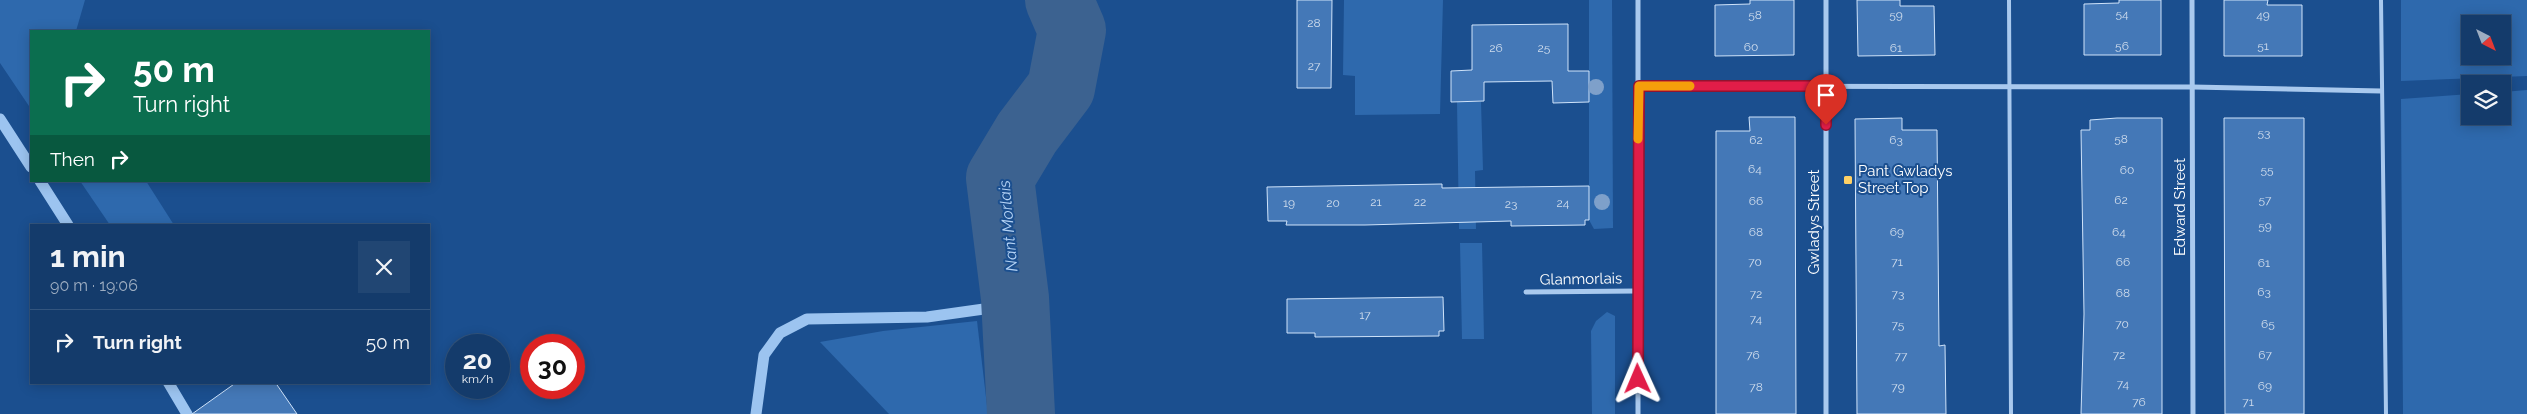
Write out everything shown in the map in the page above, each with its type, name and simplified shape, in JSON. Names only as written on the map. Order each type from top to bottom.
[{"type":"street","name":"Glanmorlais","points":[[1638,0],[1638,414]]},
{"type":"street","name":"Gwladys Street","points":[[1826,0],[1826,414]]},
{"type":"street","name":"Edward Street","points":[[2192,0],[2193,414]]},
{"type":"street","points":[[1639,86],[2193,87],[2381,91]]},
{"type":"street","name":"Glanmorlais","points":[[1526,292],[1637,291]]},
{"type":"lane","points":[[2008,0],[2011,414]]},
{"type":"lane","points":[[2381,0],[2386,414]]},
{"type":"shaded area","points":[[0,0],[85,0],[76,30],[30,30],[30,108],[0,63]]},
{"type":"shaded area","points":[[1344,0],[1443,0],[1440,114],[1355,115],[1355,76],[1343,75]]},
{"type":"shaded area","points":[[1589,0],[1612,0],[1613,228],[1594,229],[1589,220]]},
{"type":"shaded area","points":[[2401,0],[2527,0],[2527,76],[2461,75],[2461,79],[2401,81]]},
{"type":"shaded area","points":[[2527,90],[2527,414],[2403,414],[2401,99],[2461,95],[2461,125],[2511,125],[2511,91]]},
{"type":"shaded area","points":[[1457,102],[1481,102],[1483,170],[1475,171],[1476,229],[1459,229]]},
{"type":"shaded area","points":[[81,182],[147,182],[173,224],[109,224]]},
{"type":"shaded area","points":[[1460,243],[1482,243],[1484,339],[1462,339]]},
{"type":"shaded area","points":[[1607,312],[1615,316],[1615,414],[1592,414],[1591,331],[1596,321]]},
{"type":"shaded area","points":[[977,321],[988,414],[889,414],[820,342],[883,331]]},
{"type":"building","points":[[1297,0],[1332,0],[1331,88],[1297,88]]},
{"type":"building","points":[[1750,0],[1794,0],[1794,55],[1715,56],[1715,5],[1750,4]]},
{"type":"building","points":[[1857,0],[1900,0],[1900,6],[1934,6],[1935,55],[1858,56]]},
{"type":"building","points":[[2119,0],[2161,0],[2161,55],[2084,55],[2084,4],[2119,3]]},
{"type":"building","points":[[2224,0],[2268,0],[2267,5],[2302,5],[2302,56],[2224,56]]},
{"type":"building","points":[[1568,24],[1568,71],[1589,71],[1589,102],[1553,103],[1552,81],[1484,82],[1484,101],[1451,102],[1451,71],[1472,70],[1472,25]]},
{"type":"building","points":[[1749,117],[1795,117],[1796,414],[1716,414],[1716,131],[1750,131]]},
{"type":"building","points":[[1902,118],[1902,130],[1937,130],[1939,346],[1945,345],[1946,414],[1857,414],[1855,119]]},
{"type":"building","points":[[2162,118],[2162,414],[2081,414],[2084,314],[2081,130],[2090,130],[2090,120]]},
{"type":"building","points":[[2224,118],[2304,118],[2304,414],[2225,414]]},
{"type":"building","points":[[1442,184],[1442,188],[1589,186],[1589,220],[1585,220],[1585,225],[1511,226],[1511,221],[1286,225],[1287,221],[1268,221],[1267,187]]},
{"type":"building","points":[[1443,297],[1444,331],[1439,331],[1439,336],[1315,337],[1315,333],[1287,333],[1287,299]]},
{"type":"building","points":[[234,384],[276,384],[297,414],[192,414]]},
{"type":"waterway","name":"Nant Morlais","points":[[1021,414],[1015,298],[1000,178],[1027,133],[1061,88],[1072,30],[1059,0]]},
{"type":"waterway","points":[[0,119],[30,165]]},
{"type":"waterway","points":[[41,182],[67,224]]},
{"type":"waterway","points":[[756,414],[764,355],[780,333],[807,319],[927,317],[991,308],[1015,298]]},
{"type":"waterway","points":[[169,384],[187,414]]},
{"type":"slow traffic","points":[[1638,139],[1639,86],[1690,86]]},
{"type":"place","name":"Pant Gwladys Street Top","points":[[1848,180]]},
{"type":"route","points":[[1638,379],[1639,86],[1826,86],[1826,125]]}]
